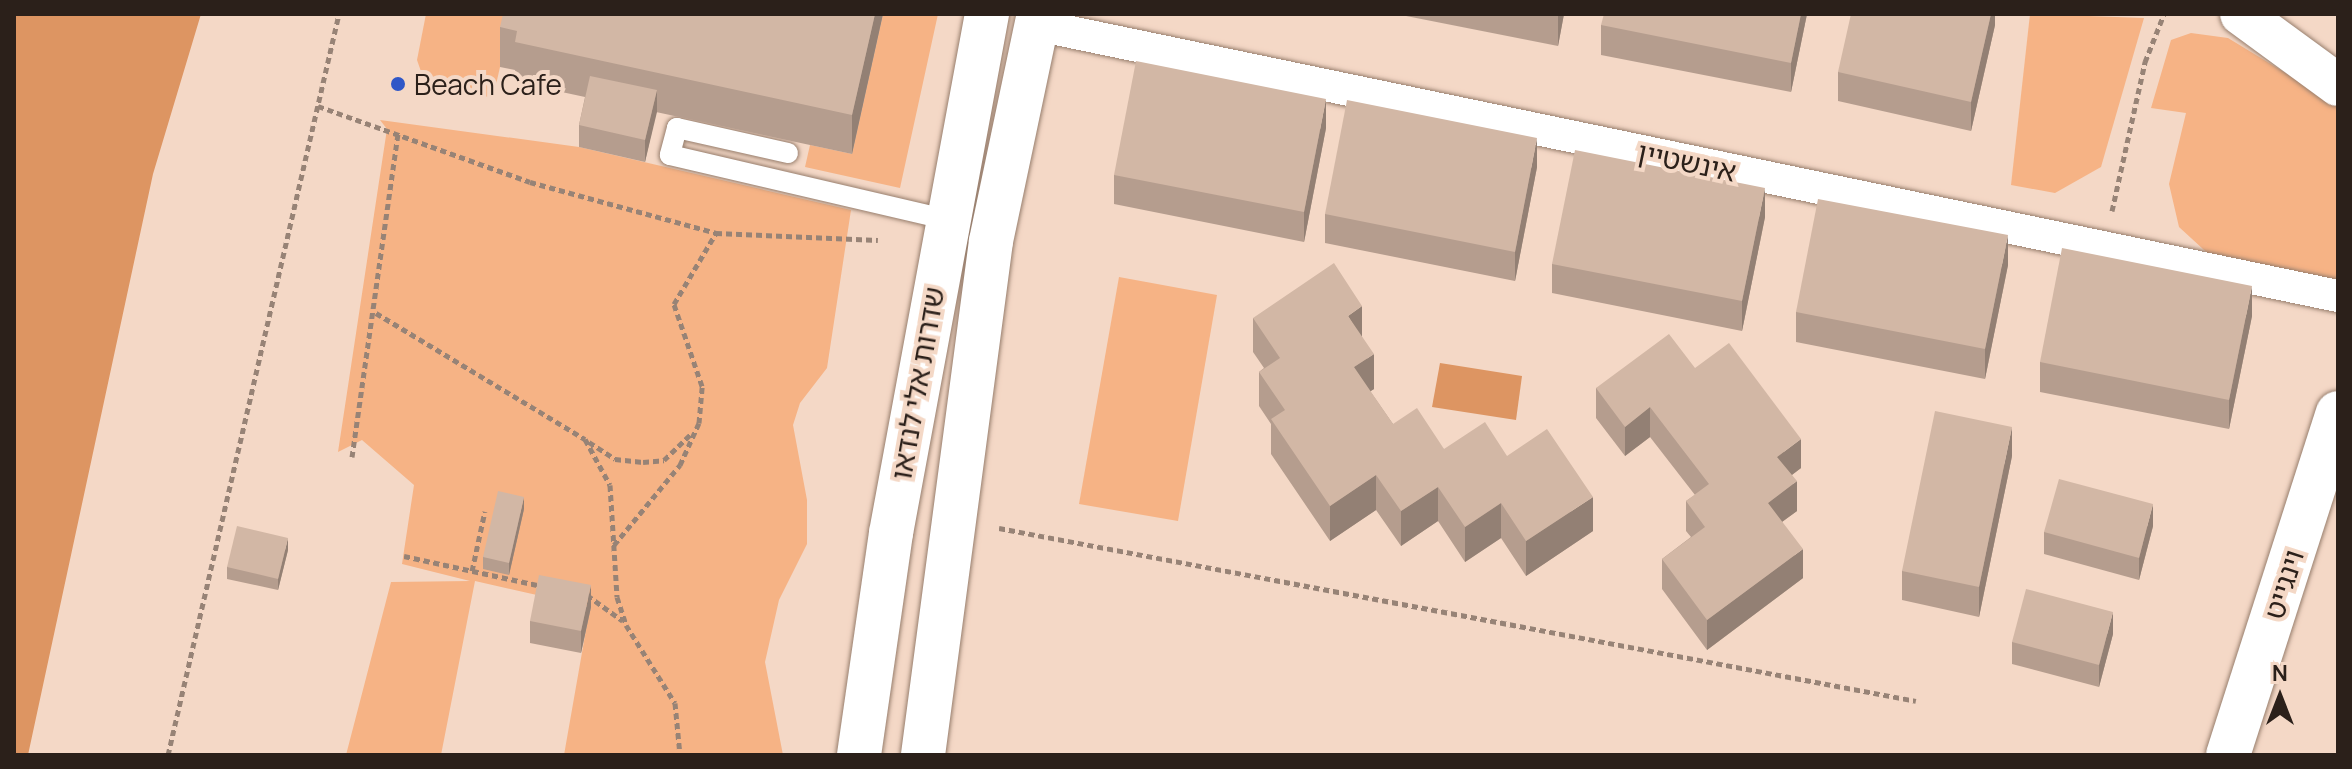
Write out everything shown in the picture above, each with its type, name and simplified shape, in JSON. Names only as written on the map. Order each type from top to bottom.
[{"type":"street","name":"שדרות אלי לנדאו","points":[[859,755],[946,219],[987,14]]},
{"type":"street","points":[[2241,14],[2338,85]]},
{"type":"street","name":"שדרות אלי לנדאו","points":[[923,755],[991,241],[1038,20]]},
{"type":"street","name":"אינשטיין","points":[[1038,20],[2338,296]]},
{"type":"street","name":"וינגייט","points":[[2228,755],[2338,413]]},
{"type":"lane","points":[[788,153],[677,128],[670,155],[946,219]]},
{"type":"path","points":[[168,755],[339,14]]},
{"type":"path","points":[[2104,247],[2145,62],[2164,14]]},
{"type":"path","points":[[318,106],[398,132],[530,182],[716,233],[835,241],[887,236]]},
{"type":"path","points":[[352,457],[376,313],[398,132]]},
{"type":"path","points":[[613,546],[680,465],[699,423],[702,386],[674,304],[716,233]]},
{"type":"path","points":[[376,313],[615,459],[664,460],[699,423]]},
{"type":"path","points":[[585,439],[610,485],[613,546],[626,625]]},
{"type":"path","points":[[472,571],[485,511]]},
{"type":"path","points":[[955,520],[1916,701]]},
{"type":"path","points":[[404,556],[557,589]]},
{"type":"path","points":[[571,592],[598,597],[626,625],[675,703],[680,755]]},
{"type":"shaded area","points":[[14,14],[201,14],[153,174],[28,755],[14,755]]},
{"type":"shaded area","points":[[426,14],[512,14],[493,98],[425,83],[417,60]]},
{"type":"shaded area","points":[[883,14],[938,14],[900,188],[805,167],[810,145],[852,154]]},
{"type":"shaded area","points":[[2030,14],[2144,18],[2101,167],[2055,193],[2011,185]]},
{"type":"shaded area","points":[[2191,33],[2228,38],[2338,105],[2338,288],[2215,260],[2179,227],[2169,184],[2186,113],[2151,108],[2171,40]]},
{"type":"shaded area","points":[[380,120],[579,147],[851,210],[827,368],[800,403],[793,425],[807,500],[807,544],[779,600],[765,662],[783,755],[564,755],[590,607],[475,581],[441,755],[346,755],[391,582],[470,581],[402,564],[414,485],[362,440],[338,452],[387,129]]},
{"type":"shaded area","points":[[1119,277],[1217,295],[1178,521],[1079,504]]},
{"type":"shaded area","points":[[1440,363],[1522,376],[1516,420],[1432,407]]},
{"type":"building","points":[[503,14],[875,14],[852,115],[515,42],[517,31],[500,27]]},
{"type":"building","points":[[1604,14],[1801,14],[1791,63],[1601,25]]},
{"type":"building","points":[[1851,14],[1991,14],[1971,102],[1838,72]]},
{"type":"building","points":[[1136,61],[1326,99],[1304,212],[1114,175]]},
{"type":"building","points":[[590,76],[657,90],[645,140],[579,125]]},
{"type":"building","points":[[1347,100],[1537,138],[1515,252],[1325,214]]},
{"type":"building","points":[[1575,150],[1765,188],[1742,301],[1552,264]]},
{"type":"building","points":[[1818,199],[2008,235],[1985,349],[1796,312]]},
{"type":"building","points":[[2062,248],[2252,286],[2229,400],[2040,362]]},
{"type":"building","points":[[1334,263],[1362,306],[1348,316],[1374,354],[1354,367],[1393,424],[1417,408],[1444,449],[1485,422],[1507,456],[1547,429],[1593,497],[1526,541],[1501,503],[1465,527],[1438,487],[1401,511],[1376,475],[1330,506],[1271,419],[1285,410],[1259,372],[1280,358],[1253,318]]},
{"type":"building","points":[[1669,334],[1695,368],[1729,343],[1801,439],[1777,457],[1797,481],[1768,503],[1803,549],[1707,620],[1662,559],[1705,527],[1686,501],[1709,484],[1650,407],[1625,427],[1596,388]]},
{"type":"building","points":[[1935,411],[2012,427],[1979,587],[1902,571]]},
{"type":"building","points":[[2059,479],[2153,504],[2139,558],[2044,532]]},
{"type":"building","points":[[498,491],[524,497],[509,563],[483,557]]},
{"type":"building","points":[[237,526],[288,538],[278,579],[227,567]]},
{"type":"building","points":[[539,575],[591,585],[581,631],[530,621]]},
{"type":"building","points":[[2026,589],[2113,612],[2099,665],[2012,642]]},
{"type":"place","name":"Beach Cafe","points":[[398,84]]}]
